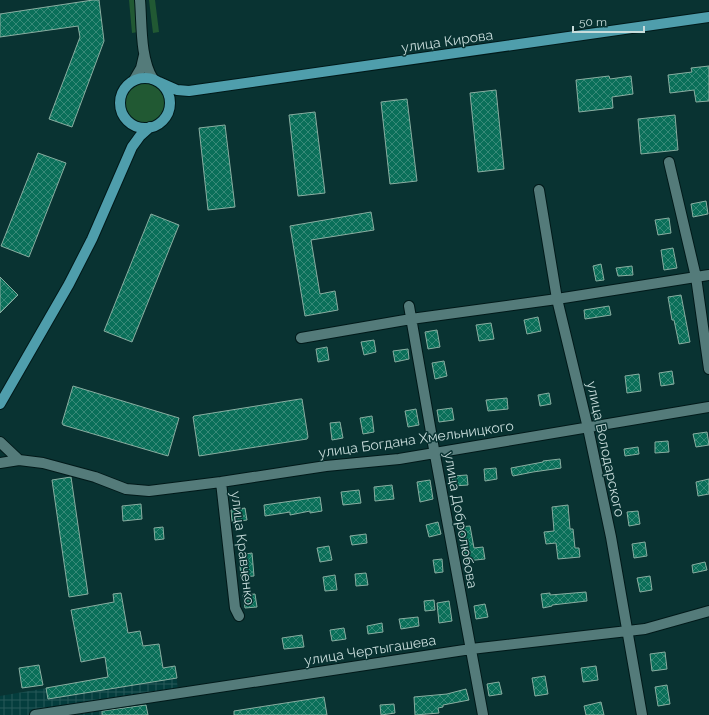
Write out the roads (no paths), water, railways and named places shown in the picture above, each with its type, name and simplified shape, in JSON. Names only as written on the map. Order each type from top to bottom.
[{"type":"main road","name":"улица Кирова","points":[[189,91],[709,17]]},
{"type":"main road","points":[[132,147],[132,131],[128,121],[122,113],[120,102],[126,88],[134,80],[142,78],[156,81],[177,90],[189,91]]},
{"type":"main road","points":[[128,121],[141,127],[150,127],[155,126],[164,119],[169,111],[169,95],[167,90],[156,81]]},
{"type":"main road","points":[[170,106],[179,96],[189,91]]},
{"type":"main road","points":[[0,404],[69,284],[92,239],[132,147],[140,136],[150,127]]},
{"type":"street","points":[[140,0],[144,53],[148,69],[156,81]]},
{"type":"street","points":[[134,80],[141,68],[144,53]]},
{"type":"street","points":[[670,162],[696,277],[709,369]]},
{"type":"street","name":"улица Володарского","points":[[540,190],[557,299],[588,428],[611,537],[642,715]]},
{"type":"street","points":[[301,338],[411,319],[557,299],[709,275]]},
{"type":"street","name":"улица Добролюбова","points":[[409,306],[434,453],[483,715]]},
{"type":"street","name":"улица Богдана Хмельницкого","points":[[19,460],[43,463],[95,477],[126,489],[149,491],[326,466],[399,459],[709,407]]},
{"type":"street","points":[[0,442],[19,460]]},
{"type":"street","points":[[0,463],[19,460]]},
{"type":"street","name":"улица Кравченко","points":[[221,482],[235,608],[239,616]]},
{"type":"street","name":"улица Чертыгашева","points":[[35,715],[471,649],[628,630],[645,630],[709,612]]}]
